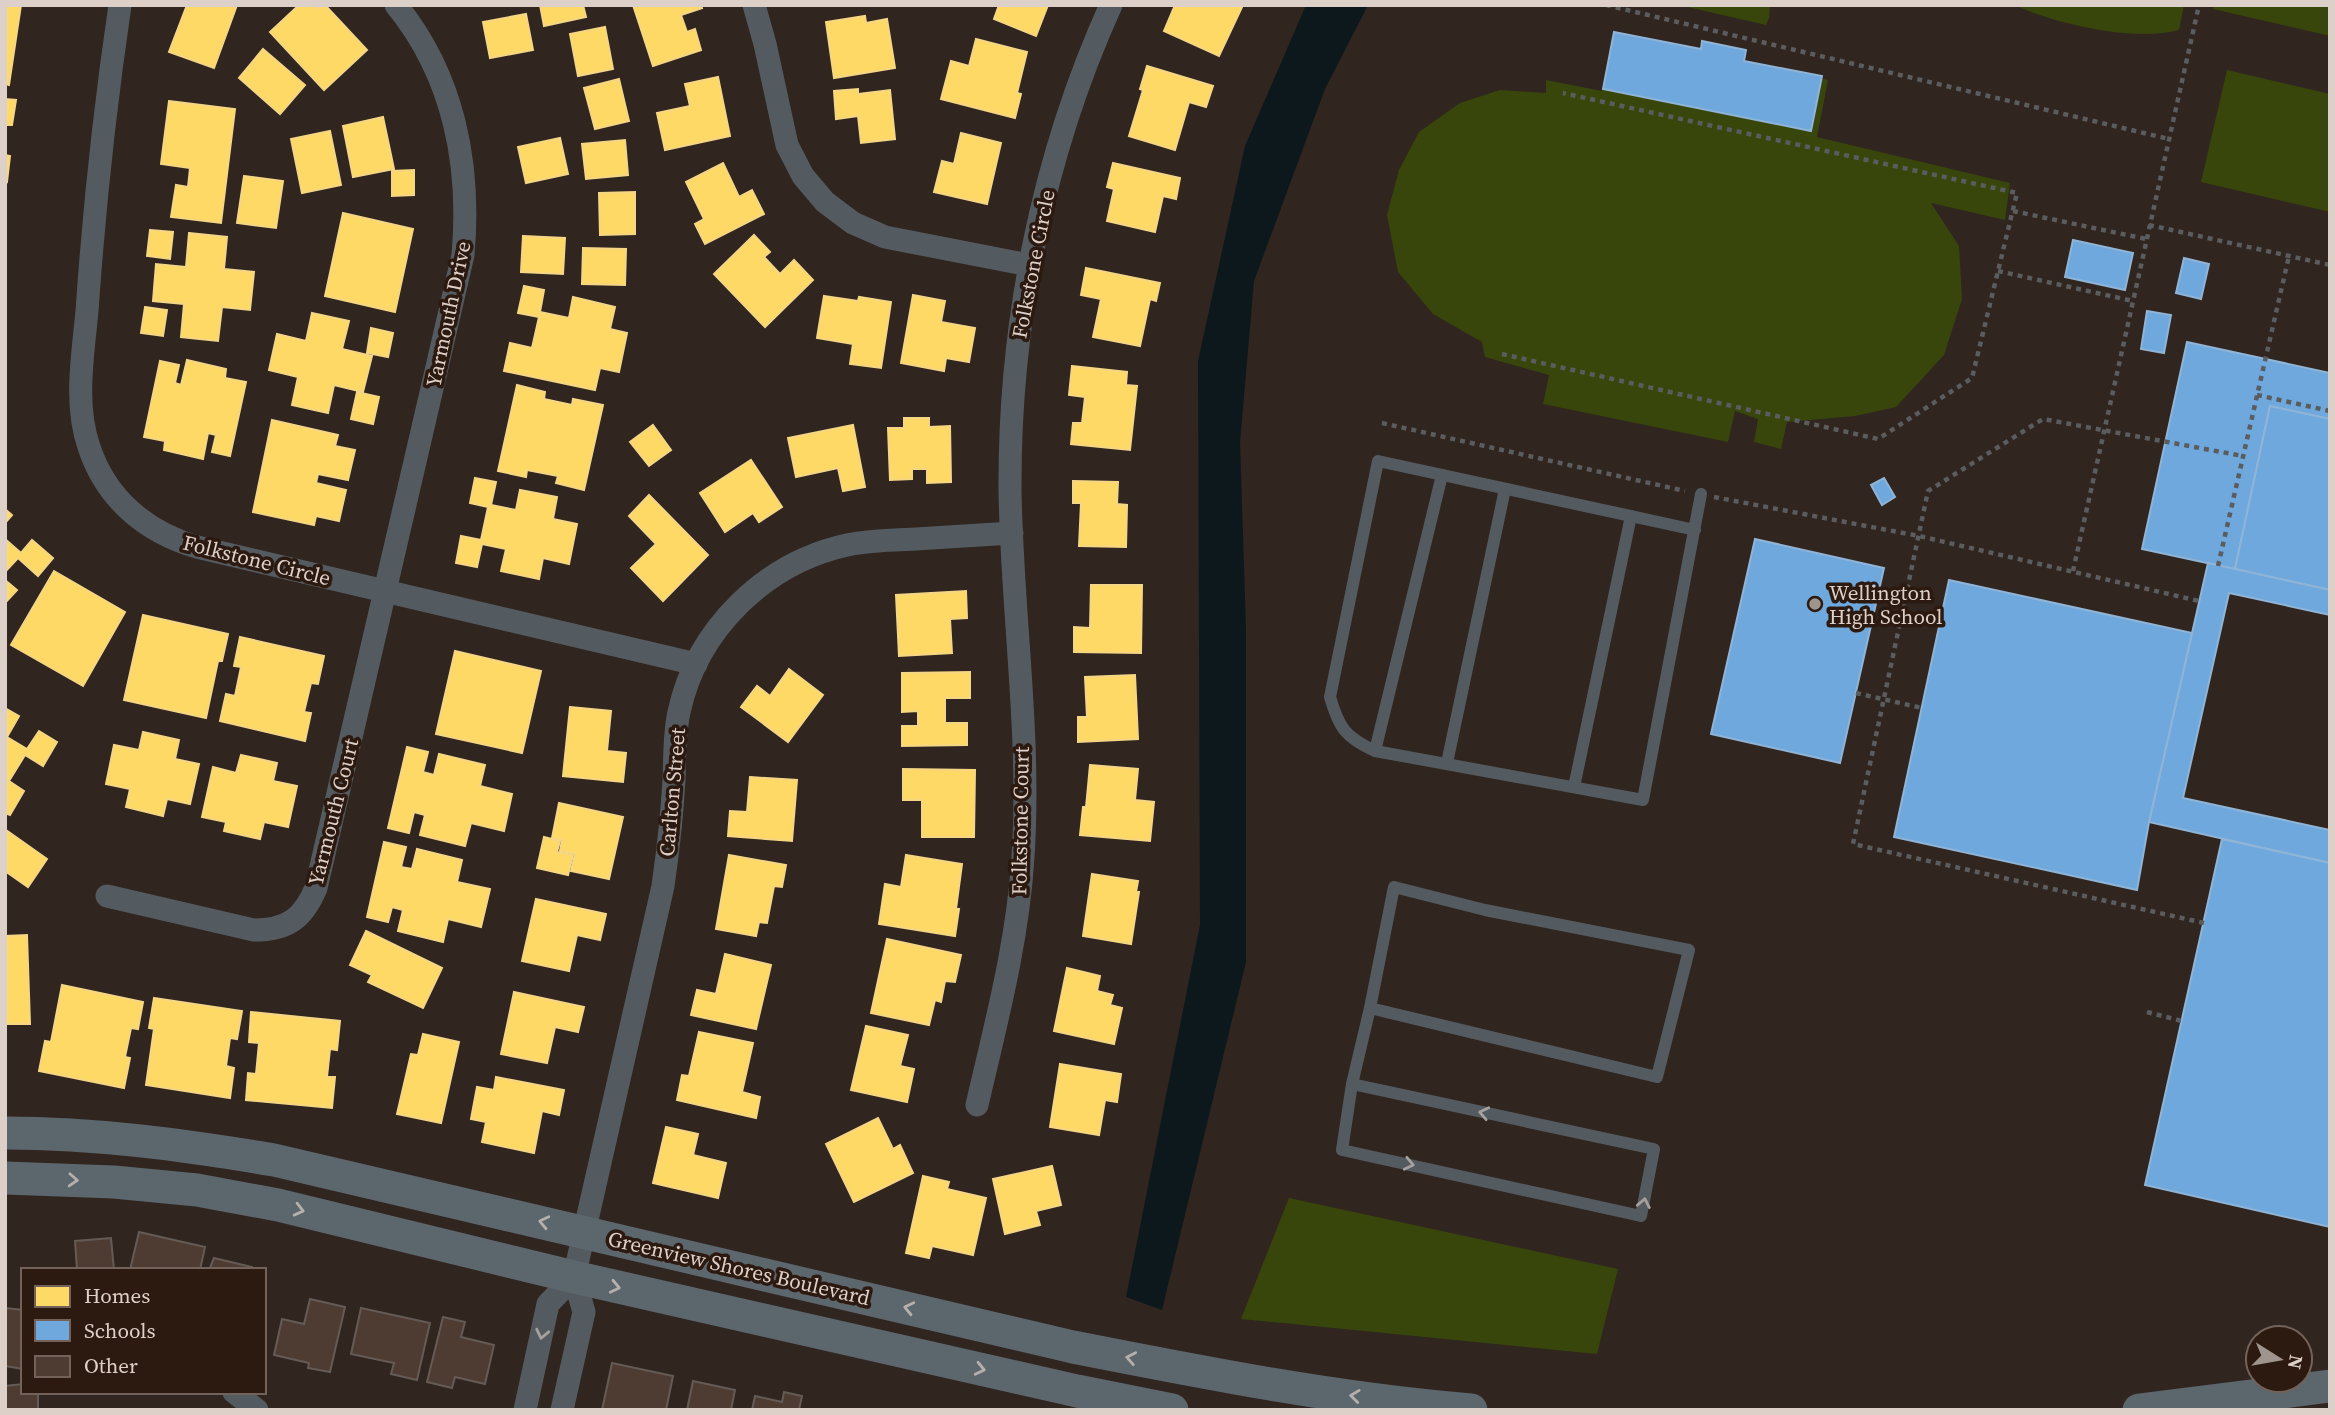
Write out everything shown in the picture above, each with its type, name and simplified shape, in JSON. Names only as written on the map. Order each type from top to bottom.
[{"type":"street","name":"Folkstone Circle","points":[[120,5],[93,218],[82,368],[84,429],[102,478],[123,505],[144,523],[165,535],[197,547],[696,664]]},
{"type":"street","name":"Yarmouth Drive","points":[[386,591],[448,326],[463,255],[466,219],[465,172],[456,127],[445,94],[421,41],[396,5]]},
{"type":"street","points":[[754,5],[787,145],[803,176],[825,202],[853,223],[885,237],[1029,265]]},
{"type":"street","name":"Folkstone Circle","points":[[1012,533],[1011,416],[1029,265],[1057,150],[1081,78],[1111,5]]},
{"type":"street","name":"Carlton Street","points":[[574,1278],[663,886],[669,844],[678,722],[696,664],[712,636],[733,610],[758,587],[785,568],[816,554],[848,545],[881,541],[1012,533]]},
{"type":"street","name":"Folkstone Court","points":[[977,1105],[1005,988],[1023,857],[1025,792],[1012,533]]},
{"type":"street","name":"Yarmouth Court","points":[[107,896],[254,930],[270,930],[286,925],[300,916],[316,888],[386,591]]},
{"type":"street","name":"Greenview Shores Boulevard","points":[[5,1133],[107,1137],[191,1146],[274,1160],[1073,1347],[1202,1373],[1471,1410]]},
{"type":"street","points":[[5,1178],[114,1182],[265,1202],[574,1278],[1172,1410]]},
{"type":"street","points":[[525,1410],[548,1304],[574,1278]]},
{"type":"street","points":[[562,1410],[584,1312],[574,1278]]},
{"type":"street","points":[[2139,1410],[2330,1386]]},
{"type":"street","points":[[236,1394],[257,1410]]},
{"type":"lane","points":[[1695,530],[1378,461],[1330,697],[1336,719],[1352,740],[1375,751],[1643,800],[1702,494]]},
{"type":"lane","points":[[1375,751],[1442,475]]},
{"type":"lane","points":[[1447,764],[1505,489]]},
{"type":"lane","points":[[1574,787],[1631,516]]},
{"type":"lane","points":[[1352,1084],[1654,1149],[1641,1216],[1342,1150],[1352,1084],[1394,887],[1486,910],[1689,950],[1657,1077],[1370,1008]]},
{"type":"path","points":[[1606,5],[2169,139]]},
{"type":"path","points":[[2073,570],[2199,5]]},
{"type":"path","points":[[1502,354],[1878,439],[1972,378],[2017,193],[1563,93]]},
{"type":"path","points":[[2012,211],[2146,239]]},
{"type":"path","points":[[2149,225],[2330,265]]},
{"type":"path","points":[[2218,565],[2289,256]]},
{"type":"path","points":[[1998,271],[2133,301]]},
{"type":"path","points":[[2257,395],[2330,411]]},
{"type":"path","points":[[2204,923],[1853,844],[1928,491],[2043,419],[2243,456]]},
{"type":"path","points":[[1382,423],[1702,494],[1919,536],[2199,601]]},
{"type":"path","points":[[1856,693],[1922,708]]},
{"type":"path","points":[[2147,1012],[2182,1021]]},
{"type":"green space","points":[[1679,5],[1770,5],[1766,25]]},
{"type":"green space","points":[[2014,5],[2184,5],[2179,30],[2140,34],[2095,29],[2051,19]]},
{"type":"green space","points":[[2214,5],[2330,5],[2330,36],[2213,9]]},
{"type":"green space","points":[[1617,32],[1828,80],[1817,137],[2010,183],[2005,220],[1931,203],[1959,246],[1962,299],[1944,355],[1896,407],[1855,416],[1787,422],[1781,449],[1754,442],[1758,419],[1735,411],[1728,442],[1543,404],[1549,375],[1485,357],[1482,342],[1433,314],[1398,272],[1387,215],[1399,170],[1419,132],[1460,103],[1500,90],[1546,93],[1546,80],[1602,91]]},
{"type":"green space","points":[[2227,70],[2330,94],[2330,212],[2201,182]]},
{"type":"green space","points":[[1289,1198],[1618,1269],[1597,1354],[1241,1319]]},
{"type":"shaded area","points":[[1306,5],[1368,5],[1325,89],[1254,281],[1240,442],[1246,629],[1246,962],[1162,1310],[1126,1297],[1200,925],[1198,361],[1245,146]]},
{"type":"building: Homes","points":[[5,5],[21,5],[9,85],[5,84]]},
{"type":"building: Homes","points":[[187,5],[237,5],[214,68],[169,52]]},
{"type":"building: Homes","points":[[299,5],[316,5],[318,8],[325,5],[367,50],[324,90],[270,32]]},
{"type":"building: Homes","points":[[540,5],[583,5],[586,17],[544,26]]},
{"type":"building: Homes","points":[[633,5],[701,5],[702,8],[681,15],[687,32],[695,29],[701,50],[653,66]]},
{"type":"building: Homes","points":[[999,5],[1048,5],[1036,36],[994,19]]},
{"type":"building: Homes","points":[[1175,5],[1243,5],[1219,56],[1164,31]]},
{"type":"building: Homes","points":[[526,14],[533,50],[490,58],[483,22]]},
{"type":"building: Homes","points":[[865,16],[866,23],[887,19],[895,68],[834,78],[826,22]]},
{"type":"building: Homes","points":[[605,27],[613,69],[578,76],[570,34]]},
{"type":"building: Homes","points":[[976,39],[1027,52],[1017,93],[1021,94],[1015,118],[941,99],[951,61],[969,66]]},
{"type":"building: Homes","points":[[263,49],[305,85],[280,114],[239,78]]},
{"type":"building: Homes","points":[[1147,66],[1213,86],[1206,107],[1189,102],[1175,150],[1129,136],[1143,90],[1140,89]]},
{"type":"building: Homes","points":[[718,77],[730,136],[665,150],[657,113],[690,106],[685,84]]},
{"type":"building: Homes","points":[[619,79],[629,121],[595,129],[584,88]]},
{"type":"building: Homes","points":[[858,89],[858,94],[890,90],[895,139],[861,143],[858,116],[836,119],[834,91]]},
{"type":"building: Homes","points":[[5,99],[16,100],[12,125],[5,125]]},
{"type":"building: Homes","points":[[169,101],[235,109],[221,223],[171,217],[176,185],[188,187],[190,168],[161,164]]},
{"type":"building: Homes","points":[[383,117],[394,169],[353,177],[343,126]]},
{"type":"building: Homes","points":[[330,131],[341,185],[302,193],[291,139]]},
{"type":"building: Homes","points":[[961,133],[1001,143],[987,204],[934,192],[942,161],[954,164]]},
{"type":"building: Homes","points":[[560,138],[568,174],[526,183],[518,147]]},
{"type":"building: Homes","points":[[625,140],[628,175],[586,179],[582,144]]},
{"type":"building: Homes","points":[[5,155],[10,156],[7,182],[5,181]]},
{"type":"building: Homes","points":[[723,163],[739,197],[752,190],[764,214],[705,244],[695,224],[704,219],[686,182]]},
{"type":"building: Homes","points":[[1113,163],[1180,178],[1176,199],[1163,196],[1155,232],[1107,221],[1114,189],[1107,187]]},
{"type":"building: Homes","points":[[414,170],[414,195],[392,196],[392,171]]},
{"type":"building: Homes","points":[[244,176],[283,181],[276,228],[237,223]]},
{"type":"building: Homes","points":[[635,192],[635,234],[600,235],[599,193]]},
{"type":"building: Homes","points":[[343,213],[413,229],[395,312],[325,296]]},
{"type":"building: Homes","points":[[150,230],[173,232],[170,259],[147,256]]},
{"type":"building: Homes","points":[[189,233],[227,237],[224,269],[254,272],[250,310],[222,307],[218,341],[181,337],[184,304],[153,301],[156,264],[186,267]]},
{"type":"building: Homes","points":[[754,235],[770,252],[764,257],[780,274],[794,260],[813,280],[765,327],[714,274]]},
{"type":"building: Homes","points":[[523,236],[565,238],[563,274],[521,272]]},
{"type":"building: Homes","points":[[583,248],[626,249],[625,285],[582,284]]},
{"type":"building: Homes","points":[[1086,268],[1160,283],[1156,301],[1150,299],[1140,346],[1093,337],[1101,299],[1081,295]]},
{"type":"building: Homes","points":[[524,286],[544,290],[540,312],[569,318],[573,297],[615,307],[610,329],[627,333],[619,372],[600,368],[595,390],[504,371],[510,343],[532,348],[539,317],[518,313]]},
{"type":"building: Homes","points":[[913,295],[945,301],[941,322],[975,328],[969,362],[946,358],[944,371],[901,363]]},
{"type":"building: Homes","points":[[824,296],[858,301],[859,297],[891,302],[881,368],[850,364],[853,344],[817,338]]},
{"type":"building: Homes","points":[[145,307],[167,310],[163,336],[141,333]]},
{"type":"building: Homes","points":[[312,313],[349,321],[342,349],[372,356],[363,392],[334,385],[328,413],[292,405],[298,377],[269,370],[277,334],[306,341]]},
{"type":"building: Homes","points":[[371,328],[393,333],[388,357],[367,353]]},
{"type":"building: Homes","points":[[187,360],[226,369],[225,378],[246,382],[230,456],[212,452],[216,435],[208,433],[203,459],[164,450],[165,441],[144,437],[160,361],[179,365],[175,383],[181,385]]},
{"type":"building: Homes","points":[[1072,366],[1127,372],[1126,385],[1137,386],[1130,450],[1071,444],[1073,423],[1082,423],[1085,397],[1069,395]]},
{"type":"building: Homes","points":[[517,385],[545,392],[544,399],[572,405],[573,399],[603,405],[584,490],[556,483],[558,476],[527,470],[526,477],[498,471]]},
{"type":"building: Homes","points":[[357,392],[379,397],[373,424],[351,419]]},
{"type":"building: Homes","points":[[904,418],[929,418],[929,427],[950,426],[951,482],[927,483],[927,469],[912,469],[912,479],[890,480],[888,428],[904,428]]},
{"type":"building: Homes","points":[[272,420],[338,435],[335,446],[355,450],[348,480],[318,474],[316,483],[346,490],[339,521],[316,516],[314,525],[253,512]]},
{"type":"building: Homes","points":[[653,425],[671,450],[649,466],[630,442]]},
{"type":"building: Homes","points":[[853,425],[865,487],[843,491],[838,468],[796,477],[788,438]]},
{"type":"building: Homes","points":[[751,460],[782,507],[759,522],[753,513],[725,532],[700,493]]},
{"type":"building: Homes","points":[[475,478],[496,482],[491,505],[516,510],[520,490],[557,497],[553,519],[577,524],[569,564],[543,558],[539,579],[501,571],[506,549],[482,544],[477,567],[456,563],[461,536],[481,540],[488,507],[470,503]]},
{"type":"building: Homes","points":[[1073,481],[1118,482],[1117,504],[1127,505],[1126,547],[1079,546],[1081,503],[1073,503]]},
{"type":"building: Homes","points":[[649,495],[708,555],[663,601],[631,568],[656,544],[629,516]]},
{"type":"building: Homes","points":[[5,509],[12,515],[5,523]]},
{"type":"building: Homes","points":[[5,539],[21,553],[32,540],[53,558],[38,576],[18,558],[5,572]]},
{"type":"building: Homes","points":[[54,571],[125,612],[83,686],[11,645]]},
{"type":"building: Homes","points":[[5,580],[17,590],[5,603]]},
{"type":"building: Homes","points":[[1091,585],[1142,585],[1141,653],[1074,652],[1074,627],[1090,628]]},
{"type":"building: Homes","points":[[966,591],[967,618],[950,619],[952,653],[899,656],[896,595]]},
{"type":"building: Homes","points":[[143,615],[228,634],[222,661],[218,661],[206,718],[124,700]]},
{"type":"building: Homes","points":[[240,637],[324,656],[318,684],[311,683],[304,712],[311,713],[305,741],[220,721],[226,694],[235,696],[241,667],[234,666]]},
{"type":"building: Homes","points":[[455,651],[541,671],[522,753],[436,734]]},
{"type":"building: Homes","points":[[789,669],[823,695],[788,742],[741,707],[757,686],[770,696]]},
{"type":"building: Homes","points":[[970,672],[970,698],[945,698],[945,723],[967,723],[967,745],[902,746],[902,726],[918,726],[918,711],[902,712],[902,673]]},
{"type":"building: Homes","points":[[1135,675],[1138,739],[1078,742],[1078,717],[1087,717],[1085,677]]},
{"type":"building: Homes","points":[[570,707],[611,711],[607,751],[626,753],[623,782],[563,776]]},
{"type":"building: Homes","points":[[5,708],[19,716],[7,737],[27,749],[39,731],[57,742],[43,766],[25,755],[9,781],[24,791],[10,815],[5,813]]},
{"type":"building: Homes","points":[[143,732],[179,740],[175,759],[199,764],[190,804],[167,799],[163,816],[126,807],[130,789],[106,784],[114,745],[139,750]]},
{"type":"building: Homes","points":[[407,747],[428,752],[423,772],[434,775],[439,754],[485,765],[480,786],[512,794],[504,831],[471,823],[465,846],[420,835],[425,815],[414,812],[409,833],[388,828]]},
{"type":"building: Homes","points":[[241,755],[277,763],[273,781],[297,786],[288,827],[264,822],[260,839],[224,831],[226,822],[202,817],[213,767],[236,773]]},
{"type":"building: Homes","points":[[1090,765],[1138,769],[1135,800],[1154,802],[1150,841],[1080,835]]},
{"type":"building: Homes","points":[[903,769],[975,770],[974,837],[922,837],[922,800],[903,800]]},
{"type":"building: Homes","points":[[750,777],[797,780],[792,841],[728,836],[730,811],[747,812]]},
{"type":"building: Homes","points":[[559,803],[623,817],[609,879],[571,871],[575,854],[560,851],[562,840],[552,838]]},
{"type":"building: Homes","points":[[6,830],[47,859],[28,887],[5,871]]},
{"type":"building: Homes","points":[[544,837],[560,841],[557,852],[573,855],[568,875],[537,868]]},
{"type":"building: Homes","points":[[384,842],[406,847],[401,867],[412,869],[417,849],[462,860],[457,882],[490,889],[481,927],[448,919],[443,942],[398,931],[403,910],[392,907],[388,922],[367,917]]},
{"type":"building: Homes","points":[[729,855],[786,865],[782,887],[774,886],[767,923],[759,922],[756,936],[716,929]]},
{"type":"building: Homes","points":[[906,855],[962,864],[955,936],[879,924],[885,884],[901,887]]},
{"type":"building: Homes","points":[[1092,874],[1138,881],[1136,892],[1139,892],[1131,944],[1083,936]]},
{"type":"building: Homes","points":[[536,899],[606,914],[600,940],[577,935],[569,971],[522,961]]},
{"type":"building: Homes","points":[[366,931],[442,968],[423,1008],[368,982],[372,975],[350,965]]},
{"type":"building: Homes","points":[[27,935],[30,1024],[5,1024],[5,936]]},
{"type":"building: Homes","points":[[887,939],[961,955],[955,982],[945,981],[941,1002],[935,1000],[929,1025],[871,1013]]},
{"type":"building: Homes","points":[[725,954],[771,965],[756,1029],[691,1015],[697,990],[716,994]]},
{"type":"building: Homes","points":[[1067,968],[1100,976],[1097,991],[1113,995],[1110,1005],[1122,1008],[1114,1044],[1054,1031]]},
{"type":"building: Homes","points":[[62,985],[143,1002],[138,1029],[131,1028],[125,1057],[130,1058],[124,1088],[39,1071],[45,1041],[51,1042]]},
{"type":"building: Homes","points":[[514,992],[584,1007],[578,1032],[555,1027],[547,1063],[501,1054]]},
{"type":"building: Homes","points":[[154,998],[242,1011],[237,1039],[230,1038],[226,1066],[234,1068],[230,1098],[146,1085],[154,1029],[149,1028]]},
{"type":"building: Homes","points":[[251,1012],[340,1021],[337,1050],[330,1049],[327,1077],[335,1077],[332,1108],[246,1100],[248,1073],[256,1074],[259,1043],[249,1042]]},
{"type":"building: Homes","points":[[866,1026],[908,1035],[900,1066],[914,1069],[907,1102],[851,1090]]},
{"type":"building: Homes","points":[[699,1032],[753,1043],[742,1092],[760,1097],[756,1118],[677,1100],[682,1075],[689,1076]]},
{"type":"building: Homes","points":[[423,1034],[459,1042],[441,1123],[397,1114],[411,1054],[418,1055]]},
{"type":"building: Homes","points":[[1060,1064],[1121,1074],[1117,1102],[1105,1100],[1099,1135],[1050,1127]]},
{"type":"building: Homes","points":[[496,1077],[564,1090],[559,1115],[542,1111],[534,1153],[482,1142],[486,1122],[471,1119],[477,1087],[494,1090]]},
{"type":"building: Homes","points":[[878,1118],[893,1149],[900,1145],[913,1173],[854,1202],[826,1144]]},
{"type":"building: Homes","points":[[666,1127],[698,1134],[693,1155],[726,1163],[718,1198],[653,1183]]},
{"type":"building: Homes","points":[[1052,1166],[1061,1205],[1036,1211],[1040,1225],[1005,1234],[993,1179]]},
{"type":"building: Homes","points":[[923,1176],[949,1182],[947,1189],[986,1198],[973,1255],[932,1246],[929,1258],[906,1253]]},
{"type":"building: Schools","points":[[1614,32],[1701,49],[1702,41],[1746,50],[1744,61],[1822,76],[1811,131],[1603,89]]},
{"type":"building: Schools","points":[[2073,240],[2133,253],[2125,290],[2065,277]]},
{"type":"building: Schools","points":[[2184,258],[2209,264],[2201,299],[2176,293]]},
{"type":"building: Schools","points":[[2147,311],[2171,315],[2164,353],[2141,349]]},
{"type":"building: Schools","points":[[2187,342],[2330,373],[2330,419],[2270,406],[2235,569],[2142,549]]},
{"type":"building: Schools","points":[[2270,406],[2330,419],[2330,590],[2235,569]]},
{"type":"building: Schools","points":[[1884,478],[1895,497],[1882,505],[1871,485]]},
{"type":"building: Schools","points":[[1755,539],[1884,568],[1840,763],[1711,734]]},
{"type":"building: Schools","points":[[2208,563],[2330,590],[2330,615],[2229,593],[2183,798],[2330,830],[2330,863],[2149,822]]},
{"type":"building: Schools","points":[[1949,580],[2192,633],[2149,822],[2137,890],[1894,837]]},
{"type":"building: Schools","points":[[2222,839],[2330,863],[2330,1227],[2145,1185]]},
{"type":"building: Other","points":[[139,1232],[205,1247],[200,1268],[130,1268]]},
{"type":"building: Other","points":[[111,1238],[114,1268],[77,1268],[75,1241]]},
{"type":"building: Other","points":[[214,1258],[252,1267],[252,1268],[210,1268]]},
{"type":"building: Other","points":[[310,1299],[345,1307],[330,1372],[308,1368],[309,1363],[274,1355],[282,1319],[304,1324]]},
{"type":"building: Other","points":[[5,1308],[21,1310],[21,1369],[5,1366]]},
{"type":"building: Other","points":[[361,1308],[430,1323],[417,1380],[391,1374],[394,1363],[351,1354]]},
{"type":"building: Other","points":[[443,1317],[465,1322],[461,1337],[494,1345],[485,1384],[455,1377],[452,1388],[427,1382]]},
{"type":"building: Other","points":[[612,1363],[673,1376],[666,1410],[602,1410]]},
{"type":"building: Other","points":[[693,1381],[735,1390],[731,1410],[687,1410]]},
{"type":"building: Other","points":[[21,1384],[21,1394],[38,1394],[38,1410],[5,1410],[5,1386]]},
{"type":"building: Other","points":[[784,1392],[802,1396],[799,1410],[752,1410],[755,1396],[782,1402]]},
{"type":"place","name":"Wellington High School","points":[[1815,604]]}]
